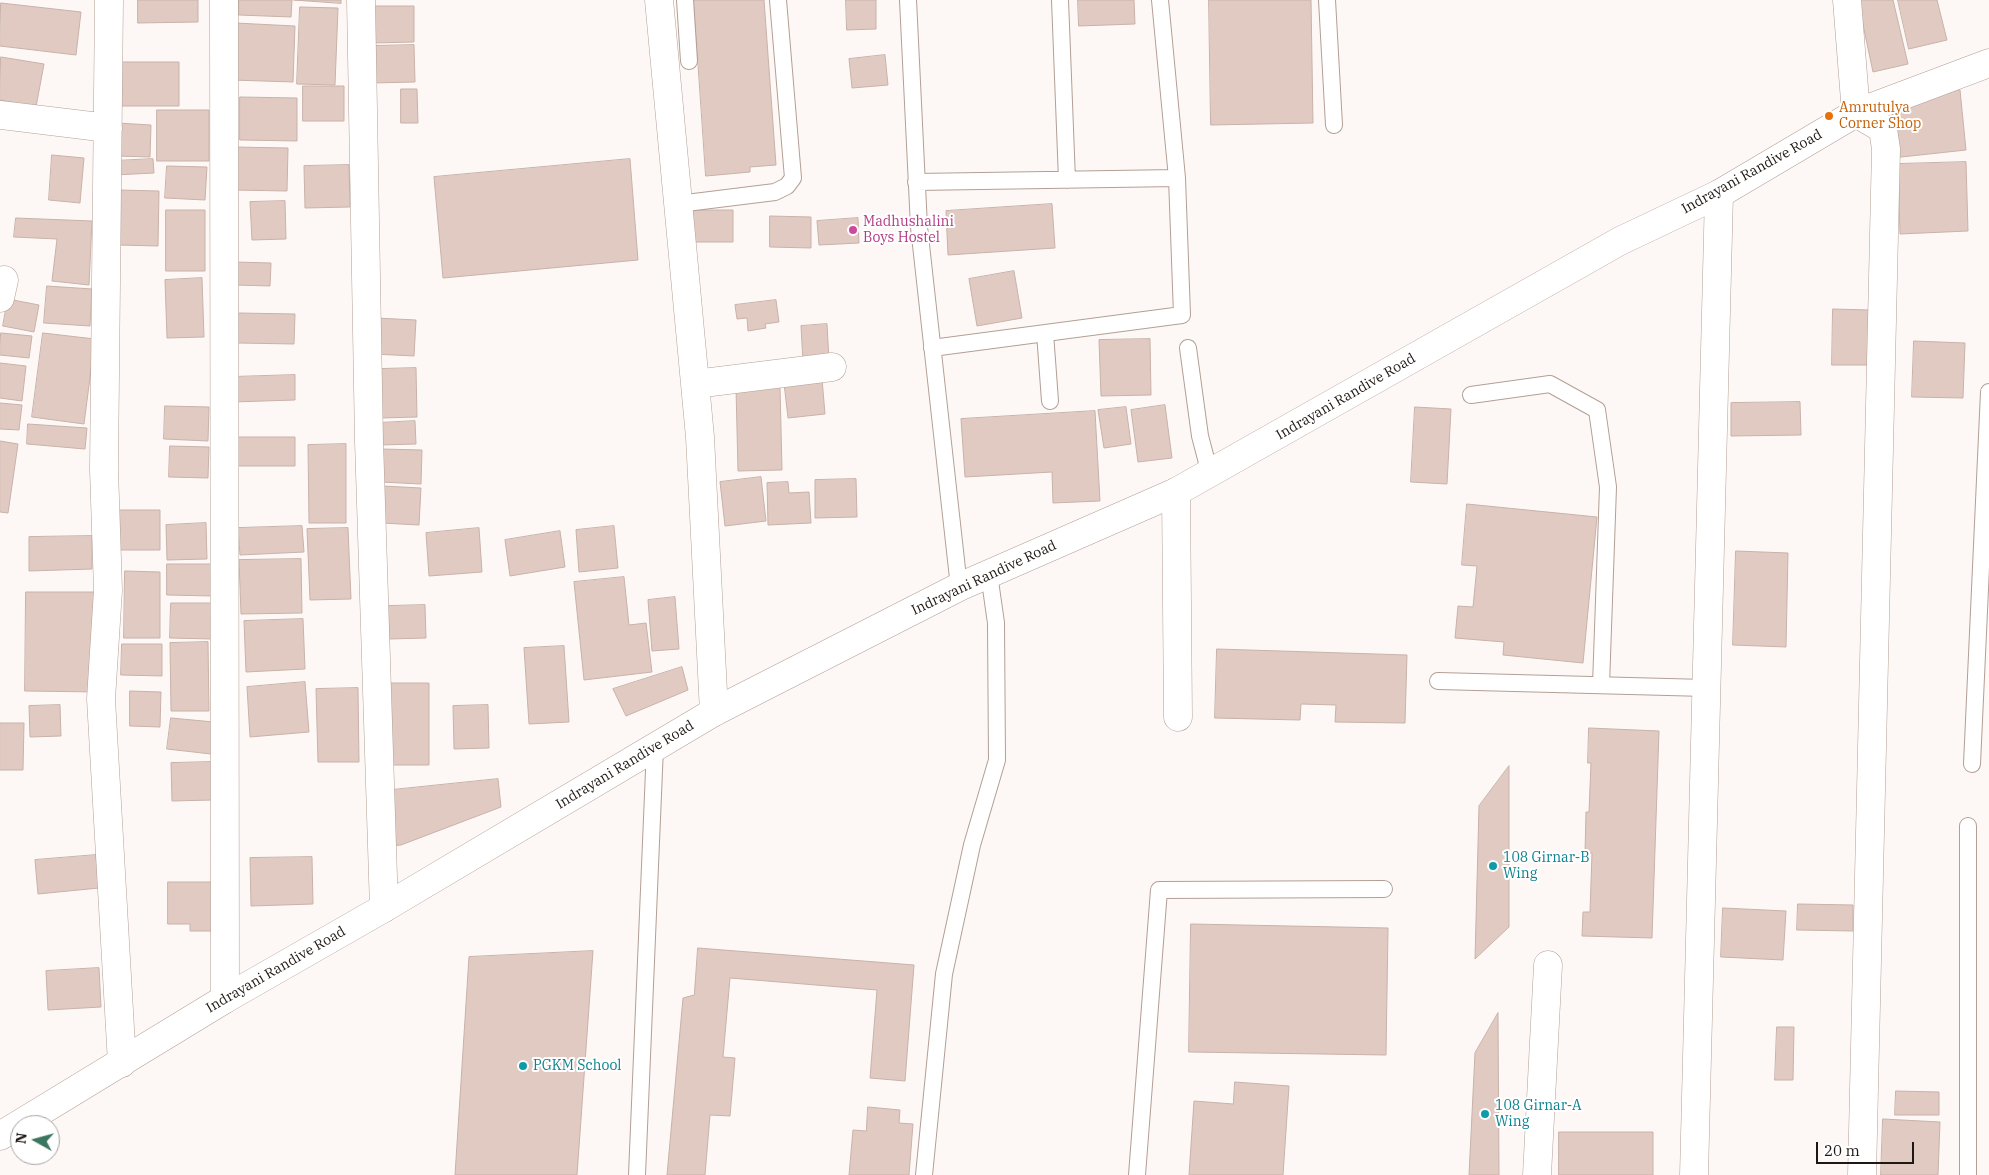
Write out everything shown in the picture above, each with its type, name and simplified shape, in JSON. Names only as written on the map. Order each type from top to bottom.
[{"type":"street","points":[[109,0],[104,469],[108,590],[101,699],[122,1063]]},
{"type":"street","points":[[224,0],[225,999]]},
{"type":"street","points":[[361,0],[369,441],[384,908]]},
{"type":"street","points":[[659,0],[696,384],[714,712]]},
{"type":"street","points":[[1847,0],[1856,113],[1883,129],[1886,149],[1862,1175]]},
{"type":"street","name":"Indrayani Randive Road","points":[[0,1136],[225,999],[384,908],[714,712],[959,587],[1176,492],[1620,241],[1719,194],[1856,113],[1989,63]]},
{"type":"street","points":[[0,114],[108,128]]},
{"type":"street","points":[[1694,1175],[1719,194]]},
{"type":"street","points":[[696,384],[832,367]]},
{"type":"street","points":[[1176,492],[1178,717]]},
{"type":"street","points":[[1537,1175],[1548,965]]},
{"type":"lane","points":[[685,0],[689,61]]},
{"type":"lane","points":[[678,204],[775,192],[787,186],[793,178],[778,0]]},
{"type":"lane","points":[[908,0],[919,227],[959,587]]},
{"type":"lane","points":[[1060,0],[1067,180]]},
{"type":"lane","points":[[932,348],[1182,315],[1177,178],[1160,0]]},
{"type":"lane","points":[[1327,0],[1334,125]]},
{"type":"lane","points":[[916,182],[1177,178]]},
{"type":"lane","points":[[1045,333],[1050,401]]},
{"type":"lane","points":[[1188,348],[1200,436],[1210,474]]},
{"type":"lane","points":[[1470,395],[1550,384],[1597,410],[1608,487],[1601,685]]},
{"type":"lane","points":[[1972,764],[1989,392]]},
{"type":"lane","points":[[924,1175],[944,974],[972,845],[997,760],[996,623],[988,574]]},
{"type":"lane","points":[[1438,681],[1706,688]]},
{"type":"lane","points":[[637,1175],[655,746]]},
{"type":"lane","points":[[1968,826],[1968,1175]]},
{"type":"lane","points":[[1137,1175],[1159,890],[1384,889]]},
{"type":"building","points":[[138,0],[198,0],[198,22],[138,23]]},
{"type":"building","points":[[239,0],[292,0],[291,17],[239,15]]},
{"type":"building","points":[[294,0],[341,0],[341,3]]},
{"type":"building","points":[[694,0],[764,0],[776,165],[750,167],[750,172],[706,176]]},
{"type":"building","points":[[846,0],[876,0],[876,29],[847,30]]},
{"type":"building","points":[[1078,0],[1134,0],[1135,24],[1079,26]]},
{"type":"building","points":[[1209,0],[1311,0],[1313,123],[1211,125]]},
{"type":"building","points":[[1893,0],[1908,64],[1873,72],[1858,1]]},
{"type":"building","points":[[1898,0],[1937,0],[1947,40],[1909,49]]},
{"type":"building","points":[[1,3],[81,12],[76,55],[0,46]]},
{"type":"building","points":[[373,6],[414,6],[414,42],[373,43]]},
{"type":"building","points":[[300,7],[338,8],[335,85],[297,84]]},
{"type":"building","points":[[235,23],[295,26],[293,82],[232,80]]},
{"type":"building","points":[[414,45],[415,82],[372,83],[372,46]]},
{"type":"building","points":[[885,55],[888,85],[852,88],[849,59]]},
{"type":"building","points":[[1,57],[44,64],[36,107],[0,100]]},
{"type":"building","points":[[117,62],[179,62],[179,106],[117,106]]},
{"type":"building","points":[[303,86],[344,86],[344,121],[303,121]]},
{"type":"building","points":[[401,89],[417,89],[418,123],[401,123]]},
{"type":"building","points":[[1960,90],[1966,150],[1892,158],[1891,112]]},
{"type":"building","points":[[240,97],[297,98],[297,141],[240,140]]},
{"type":"building","points":[[157,110],[209,110],[209,161],[157,161]]},
{"type":"building","points":[[117,123],[151,125],[150,157],[116,156]]},
{"type":"building","points":[[234,147],[288,148],[287,191],[233,190]]},
{"type":"building","points":[[52,155],[84,158],[80,203],[49,200]]},
{"type":"building","points":[[153,159],[154,173],[114,175],[114,161]]},
{"type":"building","points":[[630,159],[638,260],[443,278],[434,177]]},
{"type":"building","points":[[1966,162],[1968,231],[1900,234],[1898,164]]},
{"type":"building","points":[[349,165],[350,207],[305,208],[304,166]]},
{"type":"building","points":[[167,166],[207,167],[205,200],[165,198]]},
{"type":"building","points":[[119,190],[159,191],[158,246],[118,245]]},
{"type":"building","points":[[285,201],[286,239],[252,240],[250,202]]},
{"type":"building","points":[[1052,204],[1055,248],[948,255],[946,211]]},
{"type":"building","points":[[166,210],[205,210],[205,271],[166,271]]},
{"type":"building","points":[[692,210],[733,210],[733,242],[692,242]]},
{"type":"building","points":[[770,216],[811,217],[811,248],[770,247]]},
{"type":"building","points":[[16,218],[92,221],[89,285],[52,281],[57,239],[14,237]]},
{"type":"building","points":[[858,218],[859,243],[819,245],[817,221]]},
{"type":"building","points":[[236,262],[271,263],[270,286],[235,285]]},
{"type":"building","points":[[1014,271],[1022,318],[977,326],[969,279]]},
{"type":"building","points":[[202,278],[204,337],[167,338],[165,280]]},
{"type":"building","points":[[47,286],[92,289],[90,326],[44,323]]},
{"type":"building","points":[[8,299],[39,305],[34,332],[3,326]]},
{"type":"building","points":[[776,300],[779,322],[765,324],[766,328],[748,331],[747,318],[737,319],[735,305]]},
{"type":"building","points":[[1833,309],[1870,310],[1869,365],[1832,365]]},
{"type":"building","points":[[239,313],[295,314],[294,344],[238,343]]},
{"type":"building","points":[[376,318],[416,320],[414,356],[373,354]]},
{"type":"building","points":[[827,324],[829,360],[803,362],[801,326]]},
{"type":"building","points":[[1,333],[32,336],[29,358],[0,355]]},
{"type":"building","points":[[43,333],[95,339],[84,424],[32,417]]},
{"type":"building","points":[[1150,339],[1151,395],[1101,396],[1099,340]]},
{"type":"building","points":[[1914,341],[1965,343],[1963,398],[1912,397]]},
{"type":"building","points":[[0,363],[26,366],[22,401],[0,398]]},
{"type":"building","points":[[416,368],[417,417],[381,418],[380,369]]},
{"type":"building","points":[[295,375],[295,400],[232,402],[231,377]]},
{"type":"building","points":[[822,379],[825,414],[788,418],[784,383]]},
{"type":"building","points":[[780,387],[782,470],[738,471],[736,388]]},
{"type":"building","points":[[1800,402],[1801,435],[1731,436],[1731,403]]},
{"type":"building","points":[[0,403],[22,405],[19,430],[0,429]]},
{"type":"building","points":[[1165,405],[1172,458],[1138,462],[1131,410]]},
{"type":"building","points":[[165,406],[209,407],[208,441],[164,439]]},
{"type":"building","points":[[1126,407],[1131,444],[1104,448],[1098,410]]},
{"type":"building","points":[[1415,407],[1451,409],[1447,484],[1411,482]]},
{"type":"building","points":[[1095,411],[1100,501],[1053,503],[1052,472],[965,477],[961,419]]},
{"type":"building","points":[[415,421],[416,444],[380,445],[379,423]]},
{"type":"building","points":[[28,424],[87,428],[85,449],[27,444]]},
{"type":"building","points":[[238,437],[295,437],[295,466],[238,466]]},
{"type":"building","points":[[0,441],[18,444],[8,513],[0,512]]},
{"type":"building","points":[[346,444],[346,523],[309,523],[308,445]]},
{"type":"building","points":[[170,446],[209,447],[208,478],[169,477]]},
{"type":"building","points":[[381,449],[422,450],[421,484],[380,482]]},
{"type":"building","points":[[761,477],[766,521],[725,526],[720,482]]},
{"type":"building","points":[[856,479],[857,517],[815,518],[815,480]]},
{"type":"building","points":[[788,482],[789,493],[809,492],[811,523],[768,525],[767,483]]},
{"type":"building","points":[[383,486],[421,488],[419,525],[382,523]]},
{"type":"building","points":[[1467,504],[1597,517],[1583,663],[1503,655],[1504,642],[1455,638],[1458,606],[1473,607],[1477,566],[1462,565]]},
{"type":"building","points":[[116,510],[160,510],[160,550],[116,550]]},
{"type":"building","points":[[206,523],[207,559],[167,560],[166,525]]},
{"type":"building","points":[[302,526],[304,552],[240,555],[238,528]]},
{"type":"building","points":[[614,526],[618,568],[579,572],[576,530]]},
{"type":"building","points":[[348,528],[351,599],[310,600],[307,529]]},
{"type":"building","points":[[479,528],[482,572],[429,576],[426,533]]},
{"type":"building","points":[[560,531],[565,567],[510,576],[505,540]]},
{"type":"building","points":[[92,536],[92,569],[29,571],[29,537]]},
{"type":"building","points":[[1736,551],[1788,553],[1786,647],[1733,645]]},
{"type":"building","points":[[301,559],[302,613],[241,614],[239,560]]},
{"type":"building","points":[[167,564],[212,564],[212,596],[167,595]]},
{"type":"building","points":[[125,571],[160,572],[160,638],[124,638]]},
{"type":"building","points":[[624,577],[629,625],[646,623],[652,672],[584,680],[574,582]]},
{"type":"building","points":[[26,592],[97,592],[97,692],[25,691]]},
{"type":"building","points":[[675,597],[679,649],[652,651],[648,600]]},
{"type":"building","points":[[171,603],[211,603],[211,639],[170,638]]},
{"type":"building","points":[[425,605],[426,638],[389,639],[388,606]]},
{"type":"building","points":[[303,619],[305,669],[246,672],[244,621]]},
{"type":"building","points":[[208,642],[209,711],[171,711],[170,643]]},
{"type":"building","points":[[122,644],[162,644],[162,676],[121,675]]},
{"type":"building","points":[[564,646],[569,722],[529,724],[524,648]]},
{"type":"building","points":[[1217,649],[1407,655],[1405,723],[1335,722],[1336,705],[1301,704],[1300,720],[1215,718]]},
{"type":"building","points":[[682,667],[688,690],[626,716],[613,689]]},
{"type":"building","points":[[305,682],[309,732],[250,737],[247,687]]},
{"type":"building","points":[[388,683],[429,683],[429,765],[387,765]]},
{"type":"building","points":[[358,688],[359,762],[318,762],[316,689]]},
{"type":"building","points":[[130,691],[161,692],[160,727],[130,726]]},
{"type":"building","points":[[60,705],[61,736],[30,737],[29,706]]},
{"type":"building","points":[[488,705],[489,748],[454,749],[453,706]]},
{"type":"building","points":[[171,718],[214,722],[211,754],[167,749]]},
{"type":"building","points":[[0,723],[24,723],[23,770],[0,770]]},
{"type":"building","points":[[1589,728],[1659,731],[1652,938],[1582,936],[1583,912],[1590,912],[1592,853],[1585,853],[1586,812],[1589,812],[1591,763],[1588,763]]},
{"type":"building","points":[[211,762],[213,800],[172,801],[171,763]]},
{"type":"building","name":"108 Girnar-B Wing","points":[[1509,766],[1509,927],[1475,959],[1479,806]]},
{"type":"building","points":[[498,779],[501,807],[401,845],[388,846],[382,791]]},
{"type":"building","points":[[96,855],[99,888],[38,894],[35,860]]},
{"type":"building","points":[[312,857],[313,904],[251,906],[250,858]]},
{"type":"building","points":[[168,882],[216,882],[217,931],[190,931],[190,924],[168,924]]},
{"type":"building","points":[[1798,904],[1853,905],[1853,931],[1797,930]]},
{"type":"building","points":[[1723,908],[1786,911],[1783,960],[1721,957]]},
{"type":"building","points":[[1191,924],[1388,928],[1386,1055],[1189,1052]]},
{"type":"building","points":[[698,948],[914,965],[905,1081],[870,1078],[877,990],[730,978],[723,1057],[735,1058],[730,1116],[710,1115],[705,1175],[667,1175],[683,998],[694,995]]},
{"type":"building","name":"PGKM School","points":[[593,951],[577,1175],[455,1175],[469,957]]},
{"type":"building","points":[[99,968],[101,1007],[48,1010],[46,971]]},
{"type":"building","name":"108 Girnar-A Wing","points":[[1498,1013],[1499,1175],[1469,1175],[1475,1053]]},
{"type":"building","points":[[1777,1027],[1794,1027],[1793,1080],[1775,1080]]},
{"type":"building","points":[[1235,1082],[1289,1086],[1283,1175],[1189,1175],[1194,1101],[1233,1104]]},
{"type":"building","points":[[1896,1091],[1939,1092],[1939,1115],[1895,1115]]},
{"type":"building","points":[[868,1107],[900,1110],[899,1123],[913,1124],[909,1175],[849,1175],[853,1130],[866,1131]]},
{"type":"building","points":[[1883,1119],[1940,1122],[1938,1175],[1881,1175]]},
{"type":"building","points":[[1559,1132],[1653,1132],[1653,1175],[1559,1175]]},
{"type":"place","name":"Amrutulya Corner Shop","points":[[1829,116]]},
{"type":"place","name":"Madhushalini Boys Hostel","points":[[853,230]]},
{"type":"place","name":"108 Girnar-B Wing","points":[[1493,866]]},
{"type":"place","name":"PGKM School","points":[[523,1066]]},
{"type":"place","name":"108 Girnar-A Wing","points":[[1485,1114]]}]
